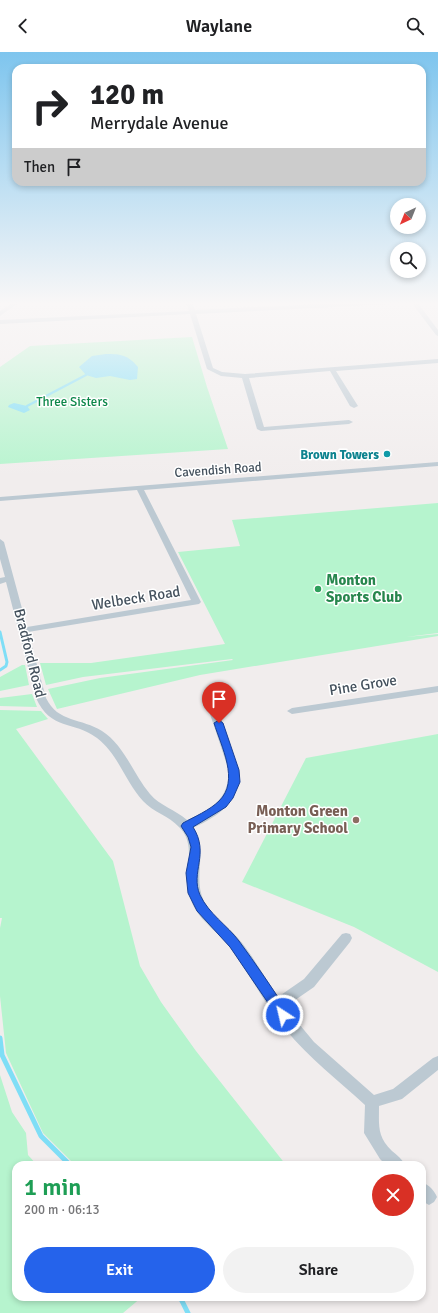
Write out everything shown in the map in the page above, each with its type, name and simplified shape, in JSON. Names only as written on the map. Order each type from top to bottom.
[{"type":"street","points":[[208,361],[210,369],[221,374],[245,376],[438,361]]},
{"type":"street","points":[[332,370],[354,406]]},
{"type":"street","points":[[245,376],[261,429],[349,422]]},
{"type":"street","name":"Cavendish Road","points":[[0,499],[438,464]]},
{"type":"street","name":"Welbeck Road","points":[[24,630],[196,602],[139,487]]},
{"type":"street","name":"Bradford Road","points":[[0,542],[5,580],[24,630],[41,698],[45,708],[59,719],[91,730],[104,738],[147,798],[157,807],[175,817],[186,826],[193,837],[196,847],[192,881],[196,898],[206,915],[238,948],[290,1025],[317,1054],[372,1102]]},
{"type":"street","name":"Pine Grove","points":[[292,711],[438,689]]},
{"type":"street","points":[[186,826],[222,805],[228,798],[235,782],[234,770],[212,705]]},
{"type":"street","points":[[276,1006],[309,983],[346,938]]},
{"type":"street","points":[[393,1161],[385,1154],[371,1133],[372,1102],[397,1094],[438,1062]]},
{"type":"green space","name":"Three Sisters","points":[[9,361],[199,361],[228,449],[0,464],[0,367]]},
{"type":"green space","name":"Monton Sports Club","points":[[438,503],[438,633],[406,637],[438,634],[438,636],[200,675],[57,709],[48,689],[100,678],[233,660],[83,677],[46,685],[40,663],[91,663],[225,644],[178,552],[240,546],[232,520]]},
{"type":"green space","points":[[22,665],[25,665],[29,685],[0,691],[0,677]]},
{"type":"green space","points":[[32,694],[37,707],[0,706],[0,698]]},
{"type":"green space","points":[[0,710],[41,711],[48,719],[16,729],[113,861],[140,966],[161,1002],[196,1051],[283,1161],[71,1161],[43,1133],[6,1053],[0,996],[0,928],[2,918],[0,918]]},
{"type":"green space","name":"Monton Green Primary School","points":[[438,734],[438,972],[354,927],[242,882],[306,758]]},
{"type":"green space","points":[[0,1075],[12,1112],[26,1133],[28,1155],[33,1161],[12,1161],[12,1301],[137,1301],[123,1313],[0,1313]]},
{"type":"water","points":[[86,361],[132,361],[138,367],[137,379],[130,380],[110,376],[96,378],[86,375],[79,367]]},
{"type":"water","points":[[14,403],[27,406],[30,410],[24,413],[8,407]]},
{"type":"waterway","points":[[27,406],[86,375]]},
{"type":"waterway","points":[[0,632],[7,662],[6,666],[0,670]]},
{"type":"waterway","points":[[0,1038],[2,1055],[41,1136],[66,1161]]},
{"type":"waterway","points":[[182,1301],[188,1313]]},
{"type":"place","name":"Brown Towers","points":[[387,454]]},
{"type":"place","name":"Monton Sports Club","points":[[318,589]]},
{"type":"place","name":"Monton Green Primary School","points":[[356,820]]},
{"type":"route","points":[[219,723],[234,770],[235,782],[228,798],[222,805],[203,818],[186,826],[191,832],[196,847],[192,873],[194,893],[203,911],[209,919],[234,943],[283,1015]]}]
